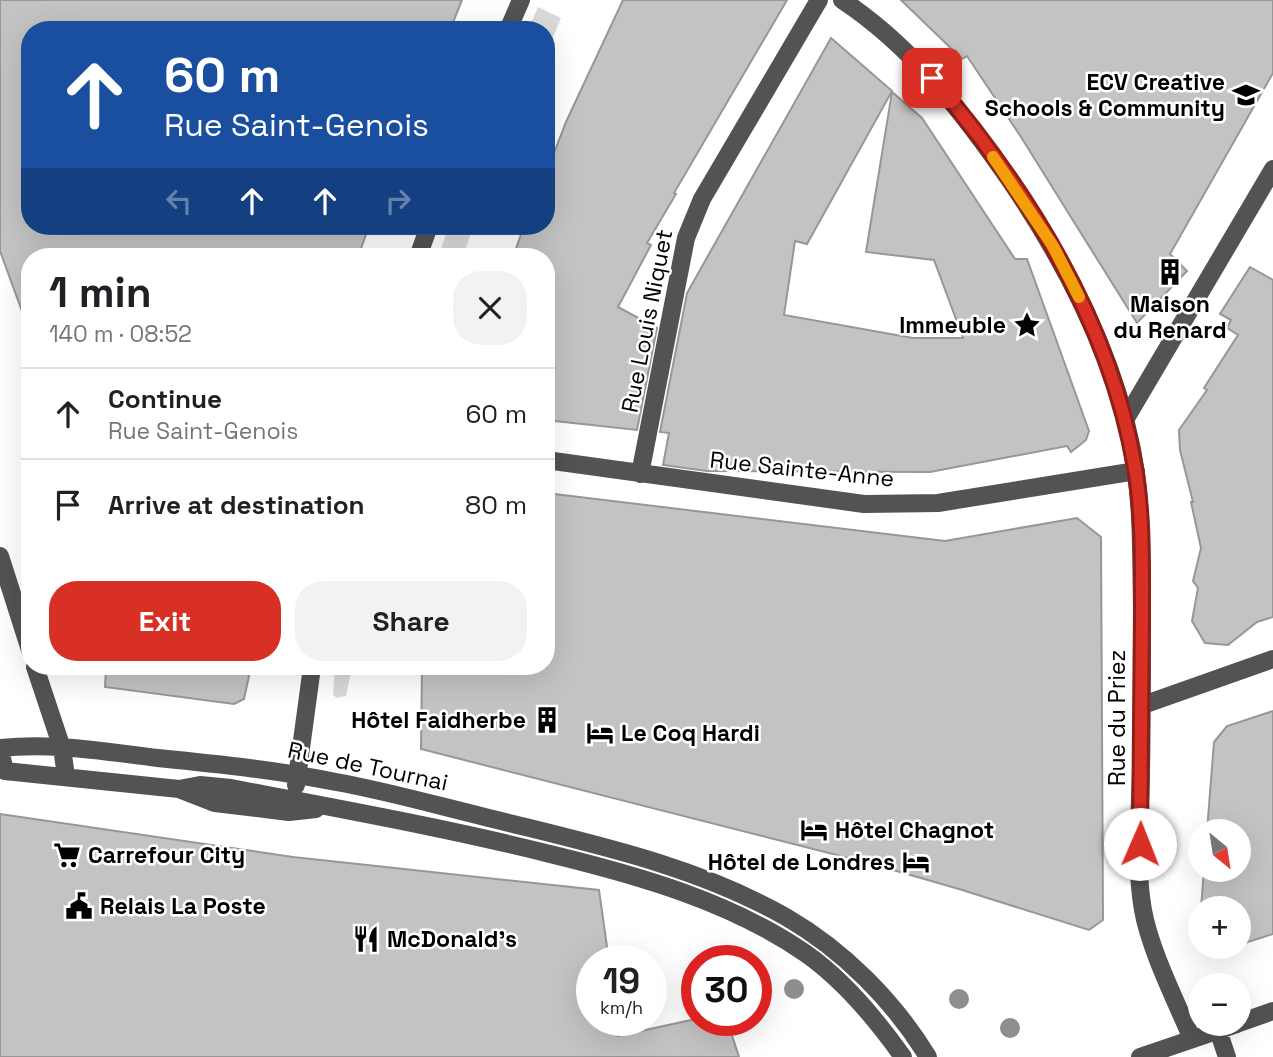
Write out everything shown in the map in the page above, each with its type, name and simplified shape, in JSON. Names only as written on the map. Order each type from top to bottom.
[{"type":"street","points":[[512,21],[521,0]]},
{"type":"street","name":"Rue Louis Niquet","points":[[640,474],[686,239],[693,219],[702,199],[819,0]]},
{"type":"street","name":"Rue du Priez","points":[[842,0],[885,33],[932,78],[975,131],[1065,266],[1107,365],[1125,420],[1136,471],[1141,529],[1143,705],[1139,872],[1143,911],[1148,930],[1192,1039]]},
{"type":"street","points":[[1125,420],[1273,169]]},
{"type":"street","name":"Rue Sainte-Anne","points":[[555,461],[864,503],[905,505],[938,503],[1136,471]]},
{"type":"street","points":[[0,556],[21,622]]},
{"type":"street","points":[[1143,705],[1273,659]]},
{"type":"street","points":[[38,675],[62,748],[66,776]]},
{"type":"street","points":[[295,799],[311,675]]},
{"type":"street","name":"Rue de Tournai","points":[[334,807],[289,812],[215,803],[179,789],[5,771],[0,749],[62,748],[233,765],[297,775],[404,797],[632,854],[718,885],[787,918],[828,946],[875,989],[905,1023],[928,1057]]},
{"type":"street","name":"Rue de Tournai","points":[[179,789],[200,785],[295,799],[496,840],[617,871],[722,908],[807,954],[853,997],[880,1026],[903,1057]]},
{"type":"street","points":[[1251,1019],[1273,1011]]},
{"type":"street","points":[[1140,1057],[1201,1036]]},
{"type":"street","points":[[1220,1036],[1227,1057]]},
{"type":"shaded area","points":[[538,7],[561,18],[555,32],[555,21],[532,21]]},
{"type":"shaded area","points":[[446,235],[470,235],[466,248],[441,248]]},
{"type":"shaded area","points":[[334,675],[350,675],[346,696],[336,698],[333,694]]},
{"type":"building","points":[[0,0],[462,0],[454,21],[21,21],[21,235],[366,235],[361,248],[21,248],[21,308],[0,251]]},
{"type":"building","points":[[623,0],[787,0],[674,193],[676,194],[647,243],[651,245],[618,307],[657,328],[637,430],[555,421],[555,248],[516,248],[521,235],[555,235],[555,151]]},
{"type":"building","points":[[901,0],[1273,0],[1273,73],[1170,254],[1187,271],[1137,323],[967,56],[962,59]]},
{"type":"building","points":[[831,38],[892,91],[807,244],[795,241],[784,315],[913,338],[963,338],[934,260],[866,252],[892,92],[922,118],[1015,259],[1027,259],[1089,431],[1086,440],[1071,452],[1067,446],[930,472],[707,471],[663,465],[669,433],[660,432],[687,293]]},
{"type":"building","points":[[1250,267],[1273,280],[1273,617],[1257,622],[1228,645],[1205,643],[1192,621],[1198,588],[1193,581],[1201,548],[1180,450],[1179,430],[1207,390],[1204,388],[1238,335],[1227,328],[1231,320],[1220,314]]},
{"type":"building","points":[[555,494],[945,541],[1077,518],[1101,537],[1103,920],[1089,930],[872,864],[421,749],[422,675],[555,675]]},
{"type":"building","points":[[106,675],[249,675],[244,699],[234,704],[105,687]]},
{"type":"building","points":[[1273,711],[1273,934],[1251,941],[1251,896],[1202,896],[1203,882],[1251,882],[1251,819],[1208,819],[1214,742],[1227,726]]},
{"type":"building","points":[[0,814],[293,857],[599,890],[607,945],[576,945],[576,1036],[667,1036],[667,1025],[681,1022],[681,1036],[732,1036],[739,1057],[0,1057]]},
{"type":"slow traffic","points":[[993,157],[1053,246],[1079,297]]},
{"type":"place","name":"ECV Creative Schools & Community","points":[[1246,95]]},
{"type":"place","name":"Maison du Renard","points":[[1170,272]]},
{"type":"place","name":"Immeuble","points":[[1027,325]]},
{"type":"place","name":"Hôtel Faidherbe","points":[[547,720]]},
{"type":"place","name":"Le Coq Hardi","points":[[600,733]]},
{"type":"place","name":"Hôtel Chagnot","points":[[814,830]]},
{"type":"place","name":"Carrefour City","points":[[67,855]]},
{"type":"place","name":"Hôtel de Londres","points":[[916,862]]},
{"type":"place","name":"Relais La Poste","points":[[79,906]]},
{"type":"place","name":"McDonald's","points":[[366,939]]},
{"type":"route","points":[[932,78],[1001,167],[1065,266],[1107,365],[1125,420],[1136,471],[1141,529],[1143,705],[1140,844]]}]
